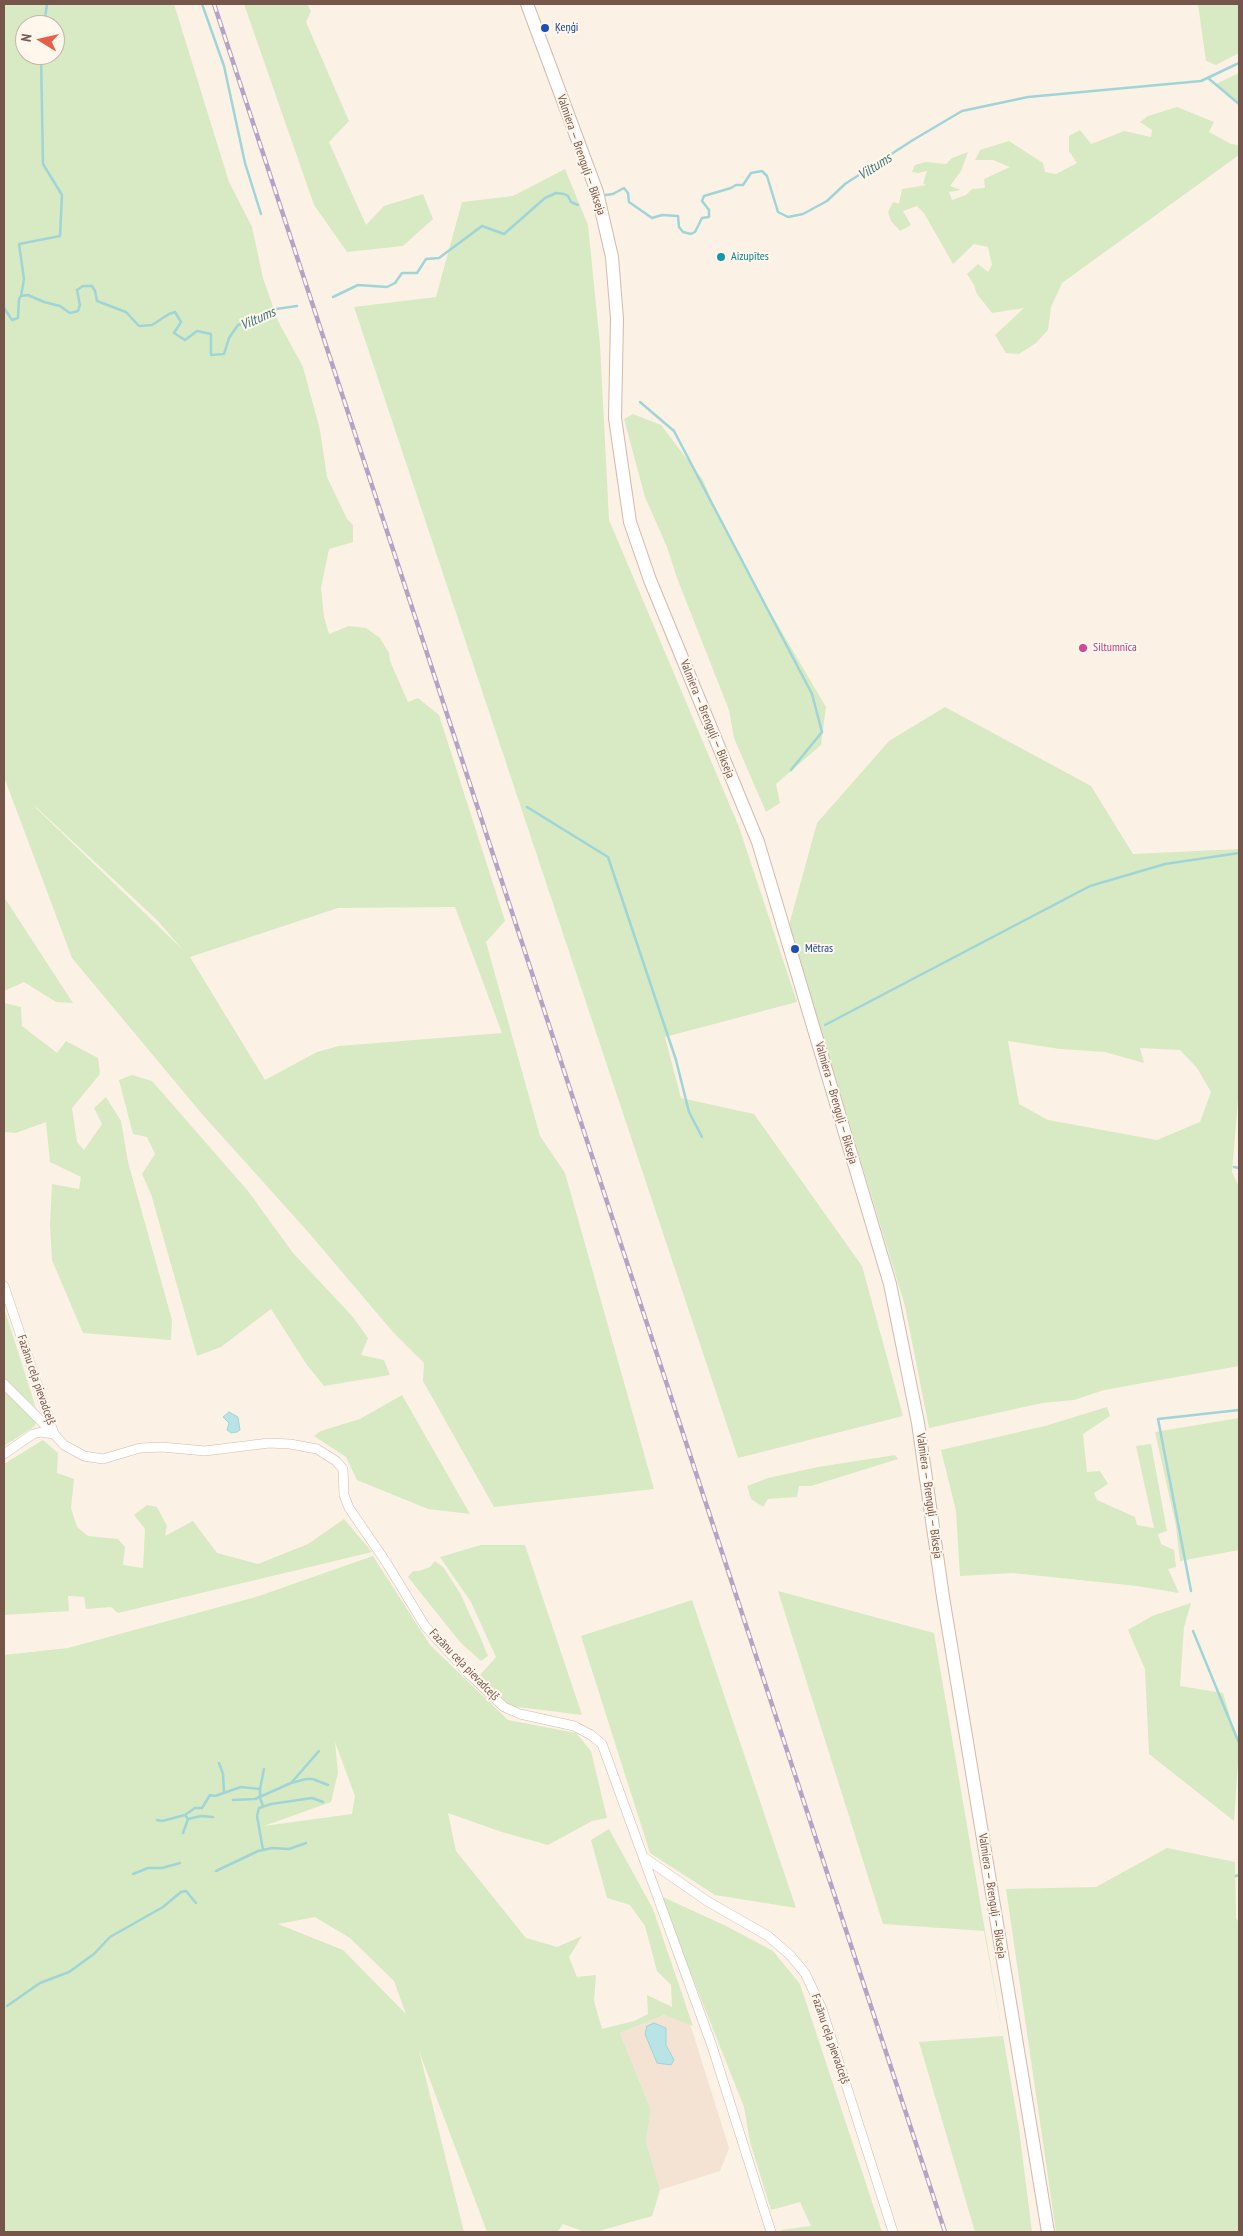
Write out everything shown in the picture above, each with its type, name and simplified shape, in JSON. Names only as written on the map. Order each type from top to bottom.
[{"type":"main road","name":"Valmiera — Brenguļi — Bikseja","points":[[528,4],[597,192],[612,257],[617,319],[615,418],[630,522],[650,580],[758,842],[890,1284],[918,1423],[943,1597],[1048,2232]]},
{"type":"street","name":"Fazānu ceļa pievadceļš","points":[[4,1286],[54,1434],[64,1445],[76,1453],[103,1459],[140,1448],[162,1447],[205,1451],[269,1443],[290,1444],[317,1449],[336,1461],[343,1469],[344,1495],[349,1508],[386,1562],[425,1626],[468,1672],[504,1707],[520,1714],[574,1726],[602,1744],[645,1858],[662,1872],[707,1901],[768,1936],[790,1955],[805,1973],[822,2009],[893,2232]]},
{"type":"street","points":[[4,1384],[54,1434]]},
{"type":"street","points":[[4,1454],[33,1434],[41,1432],[54,1434]]},
{"type":"street","points":[[645,1858],[712,2046],[771,2232]]},
{"type":"shaded area","points":[[664,2015],[690,2024],[729,2148],[720,2171],[660,2190],[646,2141],[651,2110],[620,2033]]},
{"type":"green space","points":[[4,4],[174,4],[229,182],[252,227],[263,278],[278,321],[303,367],[320,430],[327,477],[347,519],[353,525],[353,542],[329,549],[321,588],[324,617],[329,634],[349,626],[366,628],[380,638],[389,653],[390,661],[408,702],[418,698],[439,715],[505,921],[486,942],[540,1136],[565,1173],[654,1489],[494,1507],[423,1381],[424,1363],[392,1331],[309,1233],[202,1114],[72,958],[4,777]],"holes":[[[36,808],[157,920],[183,950]],[[455,907],[502,1033],[339,1046],[317,1052],[265,1080],[190,957],[338,908]]]},
{"type":"green space","points":[[244,4],[307,4],[311,11],[306,22],[349,121],[329,142],[366,225],[384,206],[423,194],[433,219],[403,246],[347,252],[314,205]]},
{"type":"green space","points":[[1198,4],[1239,4],[1239,53],[1216,65],[1206,61]]},
{"type":"green space","points":[[1239,73],[1239,104],[1216,84]]},
{"type":"green space","points":[[1177,107],[1214,122],[1209,132],[1231,144],[1239,145],[1239,155],[1062,283],[1051,307],[1048,330],[1036,343],[1019,354],[1006,353],[995,335],[1024,308],[992,313],[977,294],[967,274],[978,264],[988,272],[992,265],[988,247],[974,244],[953,264],[924,213],[917,206],[903,211],[911,225],[900,231],[891,221],[888,212],[893,202],[899,204],[902,189],[927,185],[923,184],[927,171],[912,172],[915,165],[926,162],[946,164],[952,158],[968,152],[961,171],[950,186],[961,190],[949,192],[952,200],[966,195],[972,189],[985,188],[984,179],[1010,167],[993,160],[975,160],[980,150],[1009,141],[1043,163],[1045,172],[1056,174],[1077,163],[1069,151],[1069,136],[1080,130],[1091,144],[1124,131],[1151,137],[1152,130],[1140,122],[1148,116]]},
{"type":"green space","points":[[565,169],[588,225],[600,345],[609,520],[739,827],[797,1002],[665,1037],[681,1098],[754,1114],[862,1266],[903,1416],[738,1458],[354,307],[436,297],[462,202],[513,196]]},
{"type":"green space","points":[[633,414],[661,425],[703,480],[717,514],[750,578],[826,707],[821,745],[776,784],[780,803],[766,812],[734,738],[729,710],[677,578],[667,547],[645,497],[624,419]]},
{"type":"green space","points":[[945,707],[1091,786],[1133,854],[1239,849],[1239,1087],[1232,1172],[1239,1187],[1239,1366],[1104,1390],[1074,1400],[1042,1403],[929,1428],[905,1306],[789,925],[817,823],[889,741]],"holes":[[[1008,1041],[1060,1049],[1105,1052],[1144,1063],[1140,1048],[1180,1050],[1197,1068],[1211,1092],[1200,1122],[1157,1140],[1048,1120],[1019,1104]]]},
{"type":"green space","points":[[4,897],[73,1003],[56,1002],[24,982],[4,991]]},
{"type":"green space","points":[[4,1003],[21,1007],[22,1026],[57,1053],[66,1041],[98,1058],[100,1074],[72,1108],[77,1142],[84,1150],[102,1124],[94,1108],[106,1097],[121,1121],[128,1162],[172,1320],[171,1340],[83,1333],[52,1260],[50,1225],[52,1184],[79,1189],[81,1177],[50,1162],[46,1122],[16,1133],[4,1132]]},
{"type":"green space","points":[[132,1075],[152,1081],[248,1191],[293,1253],[353,1317],[368,1338],[361,1355],[384,1360],[390,1375],[324,1386],[307,1365],[271,1309],[221,1347],[197,1356],[151,1194],[142,1174],[155,1154],[147,1137],[133,1134],[119,1080]]},
{"type":"green space","points":[[4,1308],[36,1408],[4,1378]]},
{"type":"green space","points":[[4,1387],[37,1419],[35,1426],[4,1446]]},
{"type":"green space","points":[[402,1395],[470,1514],[428,1509],[357,1480],[346,1457],[314,1436],[321,1431],[360,1419]]},
{"type":"green space","points":[[1107,1407],[1110,1416],[1083,1434],[1087,1472],[1100,1471],[1108,1484],[1094,1493],[1097,1500],[1135,1517],[1137,1525],[1154,1528],[1136,1446],[1151,1444],[1167,1531],[1158,1534],[1161,1544],[1174,1550],[1176,1567],[1168,1569],[1179,1593],[1137,1586],[1013,1573],[960,1576],[956,1511],[941,1450],[1045,1426]]},
{"type":"green space","points":[[1239,1418],[1239,1550],[1180,1561],[1176,1526],[1155,1432]]},
{"type":"green space","points":[[43,1440],[58,1453],[57,1473],[74,1479],[71,1508],[77,1527],[88,1536],[118,1539],[125,1547],[123,1565],[143,1568],[145,1529],[134,1515],[147,1505],[157,1507],[167,1526],[165,1536],[193,1521],[217,1553],[258,1564],[308,1544],[344,1519],[372,1552],[118,1613],[111,1607],[86,1609],[84,1597],[68,1596],[69,1611],[4,1615],[4,1464]]},
{"type":"green space","points":[[895,1455],[898,1459],[811,1486],[799,1486],[797,1497],[768,1499],[763,1507],[751,1499],[747,1486],[768,1478],[818,1467]]},
{"type":"green space","points":[[481,1545],[525,1545],[582,1715],[510,1706],[480,1675],[496,1657],[471,1602],[440,1557]]},
{"type":"green space","points":[[373,1556],[430,1645],[508,1720],[576,1733],[591,1751],[607,1818],[592,1821],[548,1845],[502,1832],[448,1813],[456,1851],[526,1938],[557,1947],[582,1936],[569,1957],[577,1977],[596,1975],[594,2001],[602,2029],[634,2021],[648,2014],[647,1995],[672,2007],[671,1985],[657,1971],[645,1926],[630,1905],[607,1898],[591,1840],[609,1829],[653,1909],[693,2026],[664,2015],[620,2033],[651,2110],[646,2141],[660,2190],[652,2216],[599,2231],[582,2231],[563,2224],[558,2231],[551,2232],[487,2232],[419,2051],[464,2232],[4,2232],[4,1655],[68,1648],[256,1597]],"holes":[[[335,1742],[355,1796],[352,1814],[264,1826],[331,1802],[338,1773]],[[315,1917],[350,1938],[394,1981],[406,2014],[343,1950],[278,1924]]]},
{"type":"green space","points":[[435,1561],[443,1567],[460,1593],[488,1656],[481,1661],[460,1642],[408,1577],[413,1571],[430,1567]]},
{"type":"green space","points":[[778,1591],[934,1633],[1019,2129],[1032,2232],[975,2232],[919,2042],[1003,2036],[984,1931],[883,1924]]},
{"type":"green space","points":[[692,1600],[796,1908],[715,1895],[650,1853],[581,1636]]},
{"type":"green space","points":[[1191,1603],[1184,1627],[1180,1686],[1223,1693],[1239,1747],[1234,1821],[1149,1754],[1145,1669],[1128,1630],[1152,1616]]},
{"type":"green space","points":[[1167,1848],[1235,1862],[1236,1918],[1239,1923],[1239,2232],[1056,2232],[1006,1889],[1096,1887]]},
{"type":"green space","points":[[663,1897],[726,1926],[773,1951],[800,1984],[882,2232],[782,2232],[781,2230],[811,2226],[800,2202],[771,2210],[750,2142],[744,2107],[672,1926]]},
{"type":"water","points":[[229,1412],[238,1417],[240,1430],[237,1432],[231,1433],[227,1430],[229,1423],[223,1417]]},
{"type":"water","points":[[654,2023],[666,2028],[666,2045],[674,2060],[671,2065],[657,2063],[645,2034],[647,2026]]},
{"type":"waterway","points":[[45,15],[47,4]]},
{"type":"waterway","points":[[202,4],[224,66],[245,163],[261,214]]},
{"type":"waterway","name":"Viltums","points":[[606,195],[613,194],[624,188],[628,193],[629,202],[652,218],[662,215],[678,216],[679,227],[683,232],[691,234],[695,232],[702,218],[709,217],[709,210],[702,201],[704,196],[736,185],[743,185],[751,173],[762,171],[767,176],[778,212],[788,217],[803,214],[827,201],[845,184],[962,111],[1028,97],[1201,81],[1239,63]]},
{"type":"waterway","points":[[21,296],[24,279],[19,244],[60,236],[62,195],[43,164],[41,65]]},
{"type":"waterway","points":[[1208,78],[1239,104]]},
{"type":"waterway","name":"Viltums","points":[[333,297],[358,285],[387,287],[395,283],[402,273],[417,273],[426,259],[439,258],[482,226],[504,234],[545,198],[556,193],[568,196],[571,202],[578,205]]},
{"type":"waterway","name":"Viltums","points":[[4,308],[12,320],[18,318],[19,299],[21,296],[28,295],[60,306],[70,313],[78,311],[80,305],[77,290],[83,286],[92,286],[97,301],[126,312],[139,326],[152,325],[175,312],[181,322],[174,333],[185,340],[197,331],[211,334],[211,355],[224,354],[229,338],[238,325],[276,309],[297,306]]},
{"type":"waterway","points":[[640,402],[674,431],[812,694],[822,732],[791,770]]},
{"type":"waterway","points":[[527,807],[608,857],[676,1060],[689,1112],[702,1137]]},
{"type":"waterway","points":[[825,1025],[1090,886],[1165,864],[1239,853]]},
{"type":"waterway","points":[[1234,1167],[1239,1168]]},
{"type":"waterway","points":[[1191,1591],[1158,1419],[1239,1410]]},
{"type":"waterway","points":[[1193,1631],[1239,1743]]},
{"type":"waterway","points":[[292,1782],[319,1751]]},
{"type":"waterway","points":[[219,1763],[223,1774],[224,1793]]},
{"type":"waterway","points":[[263,1806],[260,1798],[260,1789],[264,1769]]},
{"type":"waterway","points":[[233,1800],[255,1799],[291,1783],[306,1779],[313,1779],[328,1785]]},
{"type":"waterway","points":[[157,1820],[162,1821],[185,1815],[195,1808],[202,1808],[210,1795],[215,1796],[241,1787],[260,1789]]},
{"type":"waterway","points":[[263,1850],[257,1816],[259,1808],[271,1804],[312,1798],[323,1802]]},
{"type":"waterway","points":[[183,1833],[188,1819],[185,1815]]},
{"type":"waterway","points":[[188,1819],[201,1816],[213,1817]]},
{"type":"waterway","points":[[216,1871],[258,1851],[272,1848],[289,1849],[306,1843]]},
{"type":"waterway","points":[[133,1874],[148,1868],[162,1868],[180,1863]]},
{"type":"waterway","points":[[7,2006],[40,1983],[69,1972],[94,1954],[110,1937],[163,1907],[181,1892],[186,1891],[196,1903]]},
{"type":"railway","points":[[214,4],[945,2232]]},
{"type":"place","name":"Ķeņģi","points":[[545,28]]},
{"type":"place","name":"Aizupītes","points":[[721,257]]},
{"type":"place","name":"Siltumnīca","points":[[1083,648]]},
{"type":"place","name":"Mētras","points":[[795,949]]}]
